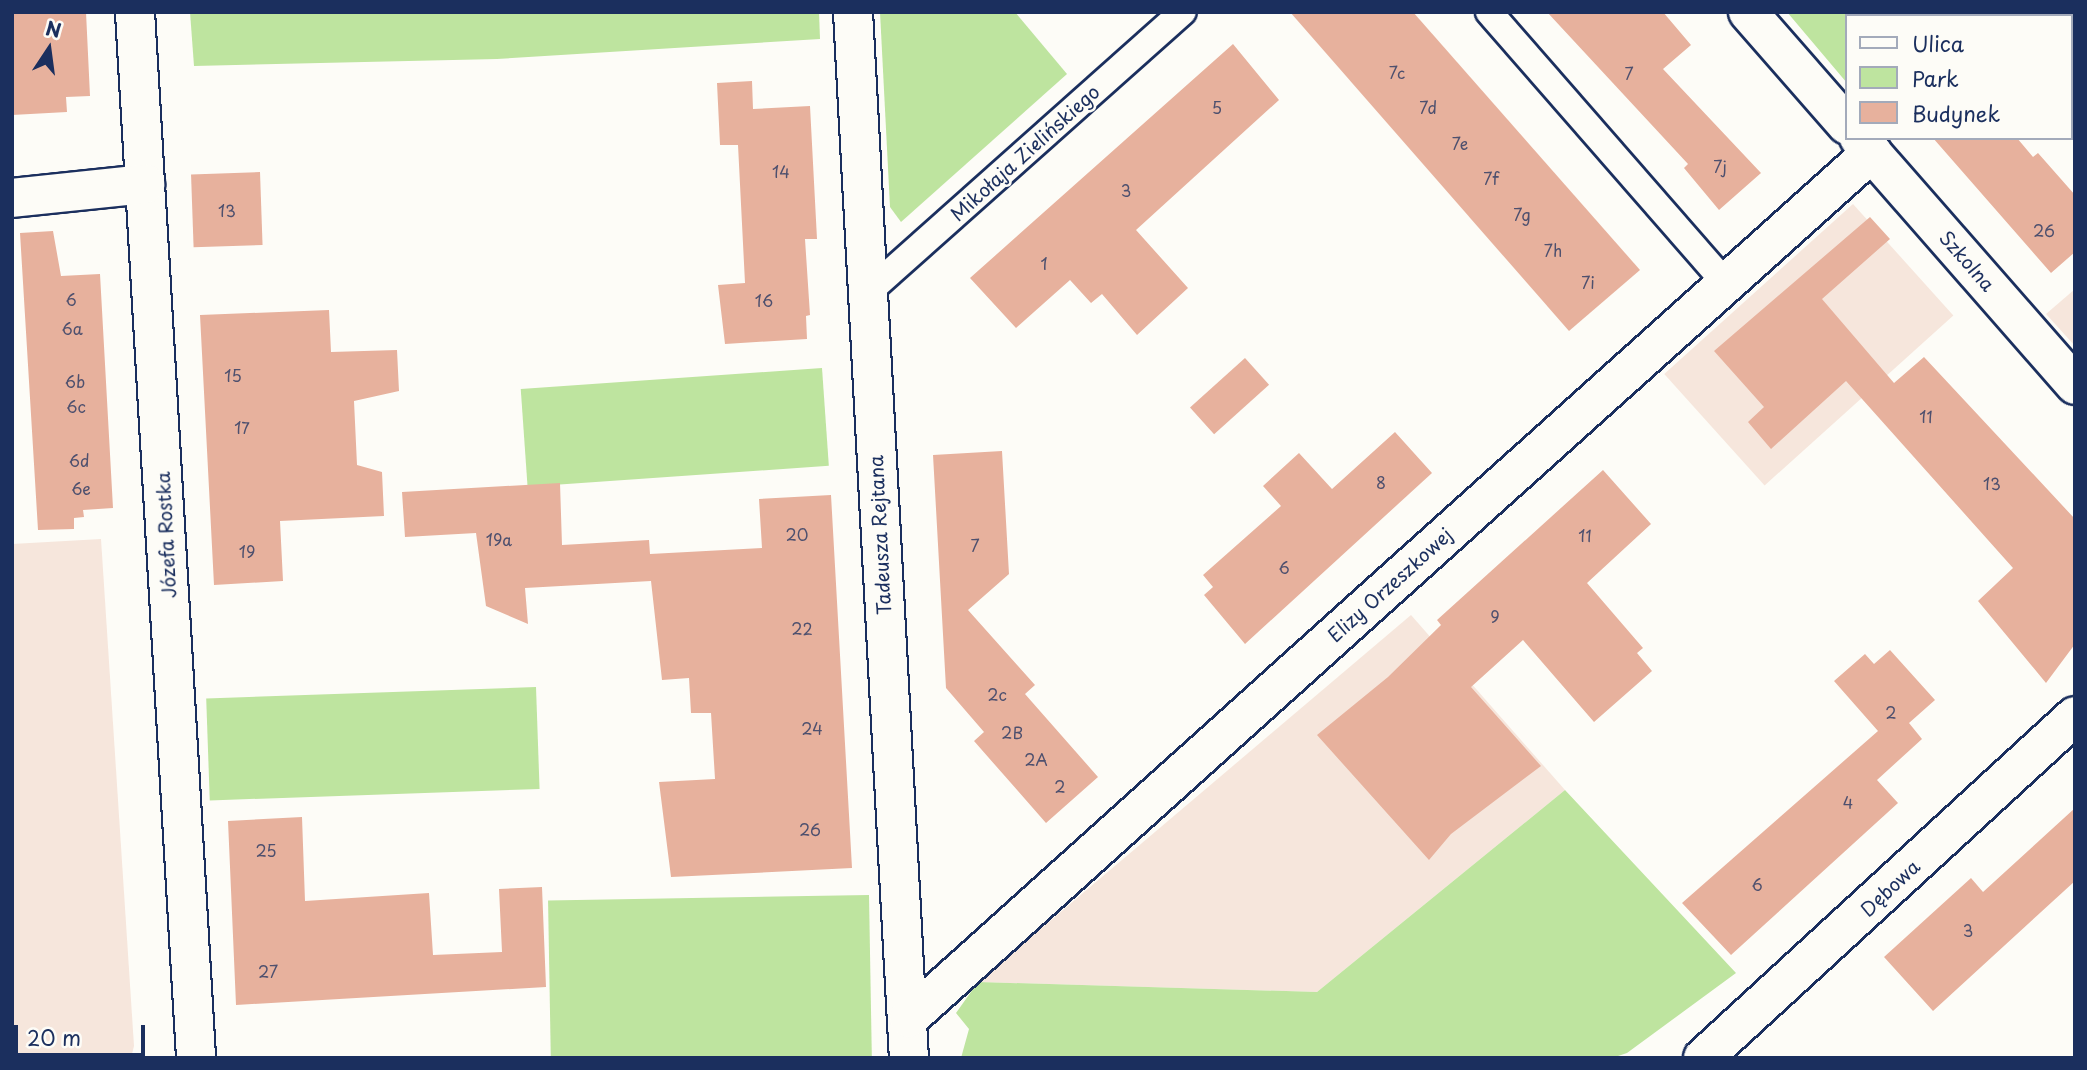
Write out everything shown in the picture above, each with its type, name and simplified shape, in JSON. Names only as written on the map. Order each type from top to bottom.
[{"type":"street","name":"Józefa Rostka","points":[[135,12],[196,1058]]},
{"type":"street","name":"Tadeusza Rejtana","points":[[853,12],[866,295],[909,1018],[909,1058]]},
{"type":"street","name":"Szkolna","points":[[1748,12],[1846,123]]},
{"type":"street","name":"Elizy Orzeszkowej","points":[[909,1018],[1725,284],[1857,140]]},
{"type":"street","name":"Szkolna","points":[[1861,140],[2075,385]]},
{"type":"street","points":[[12,198],[145,184]]},
{"type":"street","name":"Dębowa","points":[[1703,1058],[2075,716]]},
{"type":"lane","name":"Mikołaja Zielińskiego","points":[[866,295],[1183,12]]},
{"type":"lane","points":[[1489,12],[1725,284]]},
{"type":"shaded area","points":[[1853,204],[1953,315],[1765,485],[1664,374]]},
{"type":"shaded area","points":[[2075,289],[2075,346],[2046,314]]},
{"type":"shaded area","points":[[101,539],[134,1046],[131,1058],[12,1058],[12,544]]},
{"type":"shaded area","points":[[1411,615],[1565,790],[1317,992],[978,982]]},
{"type":"green space","points":[[190,12],[819,12],[820,39],[497,59],[194,66]]},
{"type":"green space","points":[[880,12],[1015,12],[1067,74],[901,222],[890,207]]},
{"type":"green space","points":[[1787,12],[2029,12],[1846,14],[1846,82]]},
{"type":"green space","points":[[822,368],[829,466],[528,487],[521,389]]},
{"type":"green space","points":[[536,687],[540,789],[210,800],[206,699]]},
{"type":"green space","points":[[1565,790],[1736,973],[1627,1053],[1612,1058],[961,1058],[969,1029],[956,1013],[978,982],[1317,992]]},
{"type":"green space","points":[[869,895],[872,1058],[551,1058],[548,901]]},
{"type":"building","points":[[12,12],[86,12],[90,96],[66,97],[67,112],[12,115]]},
{"type":"building","points":[[1290,12],[1413,12],[1640,270],[1569,331]]},
{"type":"building","points":[[1547,12],[1663,12],[1691,45],[1663,69],[1761,173],[1719,210],[1684,168],[1688,164]]},
{"type":"building","points":[[1233,44],[1279,100],[1136,230],[1188,288],[1137,335],[1102,294],[1091,303],[1070,280],[1016,328],[970,278]]},
{"type":"building","points":[[752,81],[753,109],[810,106],[817,239],[805,239],[810,315],[806,316],[807,339],[725,344],[718,285],[745,283],[738,145],[720,145],[717,83]]},
{"type":"building","points":[[1935,140],[2019,140],[2033,157],[2038,153],[2075,195],[2075,252],[2051,273]]},
{"type":"building","points":[[260,172],[263,245],[194,247],[191,174]]},
{"type":"building","points":[[1870,217],[1890,239],[1822,299],[1894,383],[1924,357],[2075,519],[2075,644],[2046,683],[1978,601],[2013,568],[1846,381],[1771,449],[1748,422],[1764,407],[1714,351]]},
{"type":"building","points":[[53,231],[61,276],[100,274],[113,508],[83,510],[84,517],[74,518],[74,529],[38,530],[20,233]]},
{"type":"building","points":[[329,310],[331,352],[397,350],[399,391],[354,401],[357,465],[382,472],[384,516],[280,521],[283,581],[214,585],[200,315]]},
{"type":"building","points":[[1245,358],[1269,385],[1214,434],[1190,408]]},
{"type":"building","points":[[1395,432],[1432,473],[1245,644],[1204,595],[1213,587],[1203,575],[1281,506],[1263,486],[1299,453],[1332,489]]},
{"type":"building","points":[[1002,451],[1009,574],[968,610],[1035,685],[1025,694],[1098,777],[1046,823],[974,741],[984,732],[946,688],[933,455]]},
{"type":"building","points":[[1603,470],[1651,524],[1587,583],[1643,648],[1637,653],[1652,671],[1594,722],[1523,640],[1471,687],[1541,766],[1451,834],[1429,860],[1317,735],[1388,677],[1441,625],[1437,620]]},
{"type":"building","points":[[560,483],[562,545],[649,540],[650,554],[762,548],[759,499],[831,495],[852,868],[671,877],[659,782],[715,779],[711,713],[691,713],[689,678],[662,680],[651,581],[525,588],[528,624],[486,606],[476,533],[405,537],[402,492]]},
{"type":"building","points":[[1890,650],[1935,700],[1909,723],[1922,739],[1877,780],[1898,803],[1731,955],[1682,903],[1878,731],[1834,681],[1865,654],[1874,664]]},
{"type":"building","points":[[2075,808],[2075,881],[1933,1011],[1884,957],[1971,878],[1983,892]]},
{"type":"building","points":[[302,817],[305,901],[429,893],[433,955],[502,952],[499,889],[542,887],[546,987],[236,1005],[228,821]]}]
